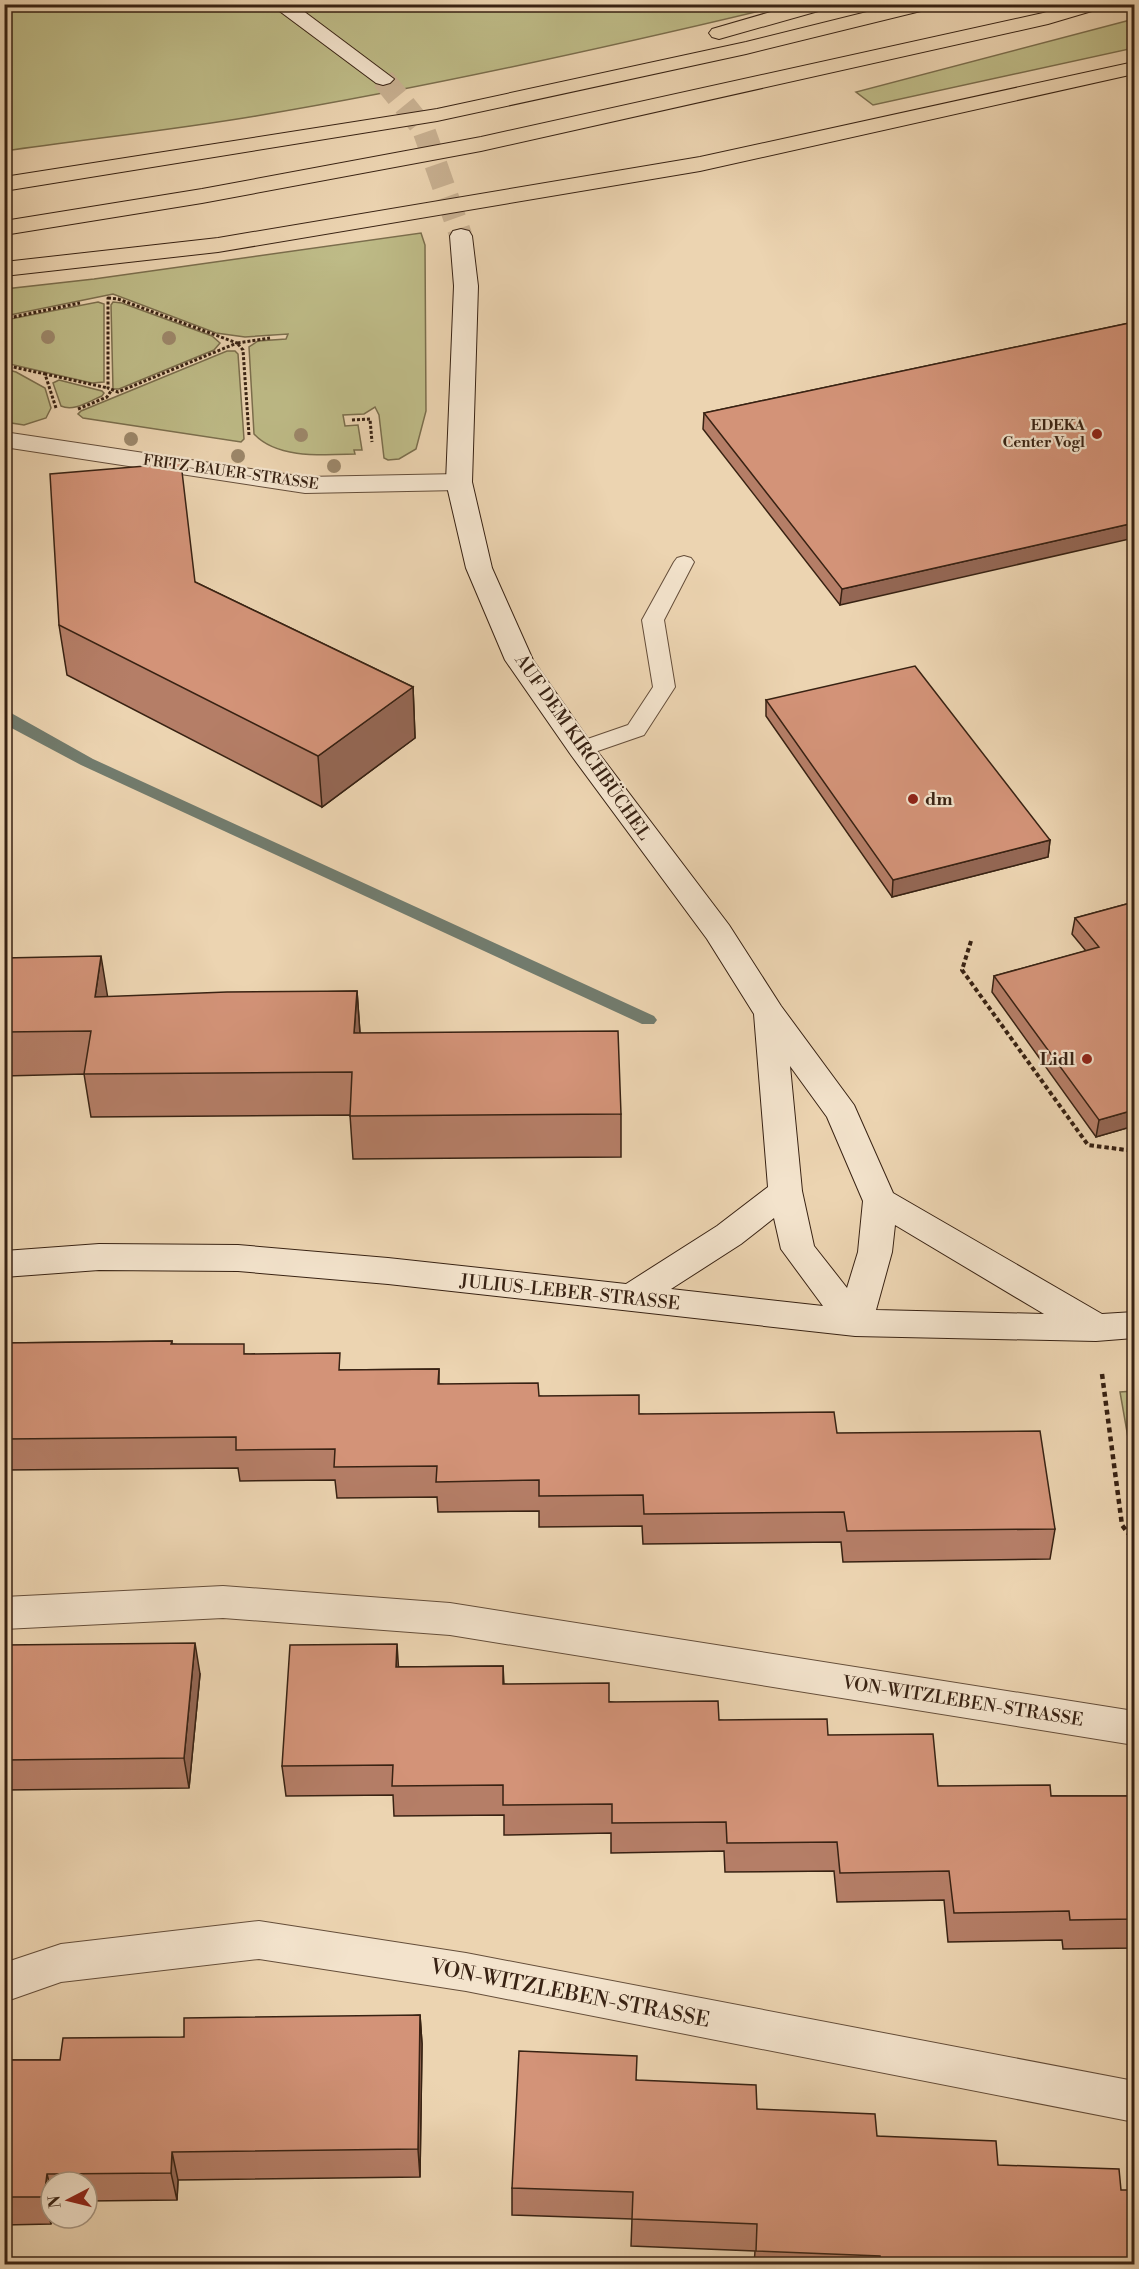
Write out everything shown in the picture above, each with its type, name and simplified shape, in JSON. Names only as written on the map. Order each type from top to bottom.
[{"type":"highway","points":[[610,79],[710,36],[822,4]]},
{"type":"highway","points":[[4,184],[437,115],[610,79],[926,4]]},
{"type":"highway","points":[[4,228],[202,196],[481,144],[1036,20],[1095,4]]},
{"type":"highway","points":[[4,269],[219,244],[700,164],[1134,68]]},
{"type":"street","points":[[280,4],[383,79]]},
{"type":"street","name":"AUF DEM KIRCHBÜCHEL","points":[[461,236],[466,286],[459,482],[479,568],[519,660],[581,749],[718,932],[770,1014],[842,1113],[880,1201],[875,1252],[855,1323]]},
{"type":"street","name":"FRITZ-BAUER-STRASSE","points":[[4,439],[305,485],[459,482]]},
{"type":"street","name":"AUF DEM KIRCHBÜCHEL","points":[[770,1014],[785,1191],[798,1249],[855,1323]]},
{"type":"street","points":[[630,1298],[729,1235],[785,1191]]},
{"type":"street","points":[[880,1201],[1096,1328]]},
{"type":"street","name":"JULIUS-LEBER-STRASSE","points":[[4,1264],[99,1257],[238,1258],[388,1271],[855,1323],[1096,1328],[1134,1325]]},
{"type":"street","name":"VON-WITZLEBEN-STRASSE","points":[[4,1613],[223,1602],[450,1619],[1134,1728]]},
{"type":"street","name":"VON-WITZLEBEN-STRASSE","points":[[4,1983],[61,1963],[259,1940],[466,1972],[1134,2102]]},
{"type":"lane","points":[[581,749],[636,730],[664,687],[653,620],[684,562]]},
{"type":"path","points":[[108,388],[108,298],[118,299],[237,344],[243,350],[249,439]]},
{"type":"path","points":[[4,319],[85,302]]},
{"type":"path","points":[[4,365],[118,392],[237,344],[252,339],[270,338]]},
{"type":"path","points":[[45,374],[60,417]]},
{"type":"path","points":[[971,941],[962,970],[1088,1145],[1134,1150]]},
{"type":"path","points":[[1096,1328],[1122,1525],[1134,1541]]},
{"type":"shaded area","points":[[4,5],[785,5],[588,51],[389,92],[225,121],[5,151]]},
{"type":"shaded area","points":[[1134,19],[1134,48],[873,105],[856,92]]},
{"type":"shaded area","points":[[421,233],[425,245],[426,411],[416,449],[399,459],[384,458],[379,415],[375,407],[364,414],[343,415],[345,426],[358,425],[362,450],[354,450],[355,454],[315,455],[288,452],[275,448],[254,434],[249,347],[258,341],[286,339],[288,334],[245,337],[216,333],[113,294],[5,316],[5,289],[94,279]]},
{"type":"shaded area","points":[[98,302],[104,304],[104,382],[92,383],[5,363],[5,320]]},
{"type":"shaded area","points":[[113,302],[122,303],[212,336],[220,343],[214,350],[119,389],[113,389],[111,305]]},
{"type":"shaded area","points":[[227,351],[235,351],[238,354],[244,439],[241,442],[83,418],[78,414],[81,411]]},
{"type":"shaded area","points":[[5,369],[16,372],[45,388],[51,408],[46,418],[24,425],[5,422]]},
{"type":"shaded area","points":[[59,380],[104,393],[82,405],[71,408],[61,406],[53,383]]},
{"type":"shaded area","points":[[1134,1391],[1134,1472],[1120,1392]]},
{"type":"building","points":[[1134,322],[1134,523],[842,589],[704,413]]},
{"type":"building","points":[[181,463],[195,582],[413,687],[318,756],[59,625],[50,474]]},
{"type":"building","name":"dm","points":[[915,666],[1050,840],[893,880],[766,700]]},
{"type":"building","name":"Lidl","points":[[1134,902],[1134,1110],[1099,1120],[994,976],[1099,947],[1075,918]]},
{"type":"building","points":[[101,956],[95,997],[227,992],[357,991],[354,1033],[618,1031],[621,1114],[350,1116],[352,1072],[84,1074],[91,1031],[4,1032],[4,958]]},
{"type":"building","points":[[172,1341],[171,1344],[244,1344],[244,1354],[340,1353],[339,1370],[439,1369],[438,1384],[538,1383],[539,1396],[639,1395],[639,1414],[834,1412],[837,1433],[1040,1431],[1055,1529],[847,1531],[844,1512],[644,1514],[643,1495],[539,1496],[539,1480],[436,1482],[437,1466],[334,1467],[335,1449],[236,1450],[236,1437],[4,1439],[4,1343]]},
{"type":"building","points":[[195,1643],[184,1758],[4,1760],[4,1645]]},
{"type":"building","points":[[397,1644],[396,1667],[503,1666],[503,1684],[609,1683],[609,1702],[718,1701],[719,1720],[827,1719],[828,1735],[933,1734],[938,1786],[1050,1785],[1051,1796],[1134,1796],[1134,1919],[1070,1920],[1069,1911],[954,1913],[949,1871],[840,1873],[837,1842],[727,1843],[726,1822],[612,1823],[612,1804],[503,1805],[503,1785],[392,1786],[393,1765],[282,1766],[290,1645]]},
{"type":"building","points":[[420,2015],[418,2149],[172,2152],[171,2173],[99,2174],[99,2170],[39,2170],[39,2197],[4,2197],[4,2060],[60,2060],[63,2038],[184,2037],[184,2018]]},
{"type":"building","points":[[519,2051],[637,2056],[636,2080],[756,2085],[757,2109],[875,2114],[877,2136],[996,2141],[998,2165],[1119,2169],[1121,2190],[1134,2190],[1134,2265],[880,2265],[880,2256],[756,2251],[757,2224],[632,2219],[633,2192],[512,2188]]},
{"type":"waterway","points":[[4,714],[5,718],[87,762],[648,1020]]},
{"type":"tunnel","points":[[383,79],[423,128],[461,236]]},
{"type":"place","name":"EDEKA Center Vogl","points":[[1097,434]]},
{"type":"place","name":"dm","points":[[913,799]]},
{"type":"place","name":"Lidl","points":[[1087,1059]]}]
